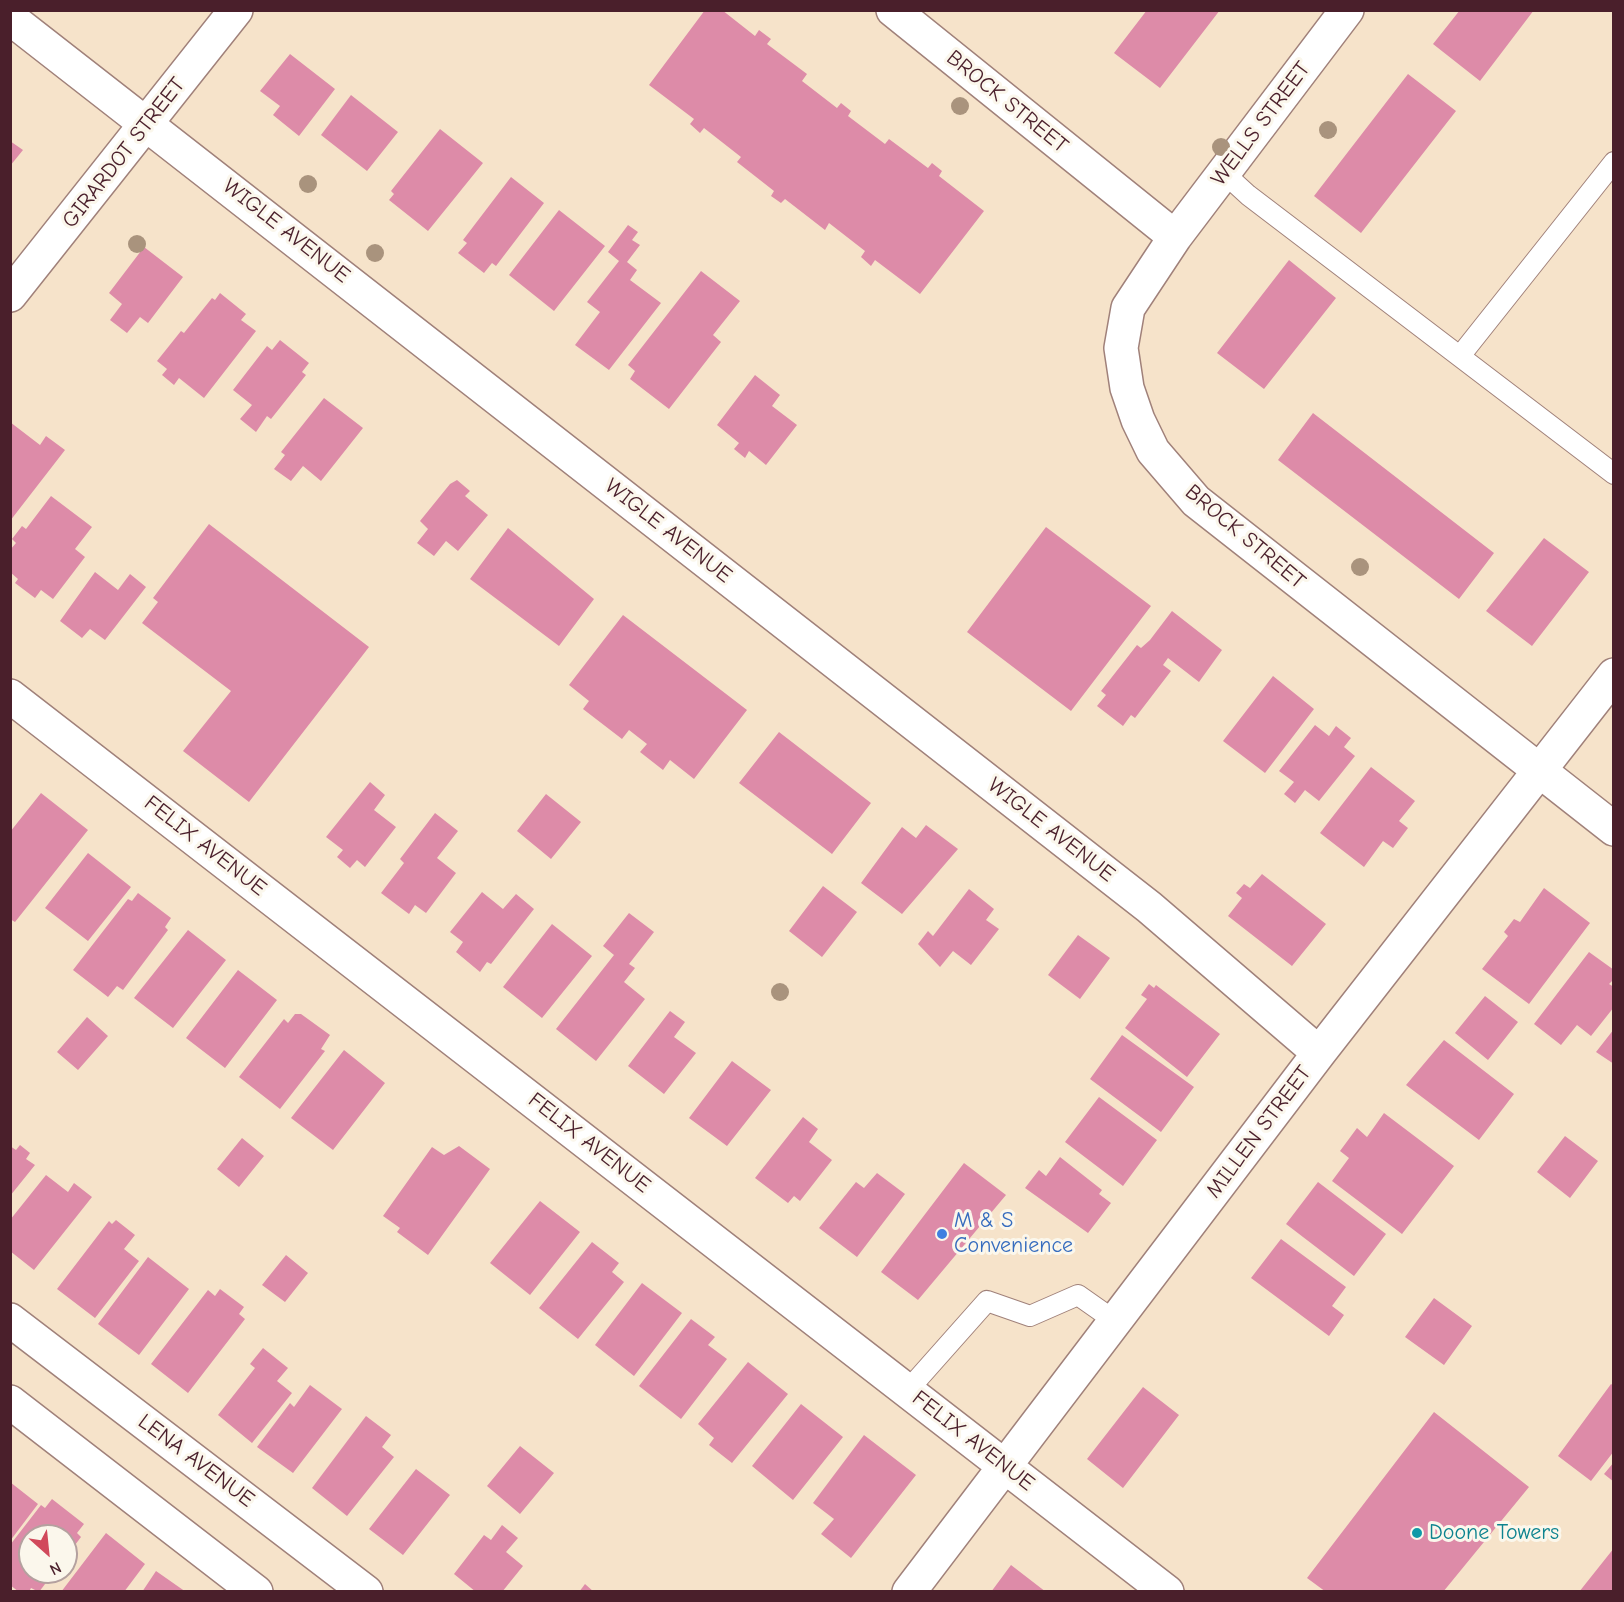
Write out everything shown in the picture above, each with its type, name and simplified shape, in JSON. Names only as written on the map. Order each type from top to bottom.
[{"type":"street","name":"GIRARDOT STREET","points":[[10,296],[236,10]]},
{"type":"street","name":"BROCK STREET","points":[[893,10],[1175,237],[1128,308],[1121,348],[1127,388],[1138,420],[1154,450],[1196,501],[1614,829]]},
{"type":"street","name":"WELLS STREET","points":[[1175,237],[1347,10]]},
{"type":"street","name":"WIGLE AVENUE","points":[[10,18],[1149,907],[1319,1053]]},
{"type":"street","name":"MILLEN STREET","points":[[909,1592],[1319,1053],[1614,675]]},
{"type":"street","name":"FELIX AVENUE","points":[[10,696],[1167,1592]]},
{"type":"street","name":"LENA AVENUE","points":[[15,1334],[366,1592]]},
{"type":"street","points":[[10,1402],[256,1592]]},
{"type":"lane","points":[[1460,356],[1614,162]]},
{"type":"lane","points":[[1224,173],[1248,195],[1614,474]]},
{"type":"lane","points":[[908,1390],[987,1301],[1030,1316],[1078,1295],[1115,1321]]},
{"type":"building","points":[[705,10],[722,10],[755,36],[759,30],[771,39],[767,44],[807,74],[802,81],[837,108],[841,103],[851,111],[848,116],[885,144],[889,139],[928,168],[932,163],[942,171],[939,176],[984,211],[920,294],[875,260],[871,266],[861,257],[865,251],[829,223],[825,230],[785,199],[781,203],[771,196],[774,191],[737,162],[741,157],[704,128],[700,133],[690,124],[694,119],[649,85]]},
{"type":"building","points":[[1147,10],[1220,10],[1160,88],[1114,53]]},
{"type":"building","points":[[1460,10],[1534,10],[1480,81],[1433,44]]},
{"type":"building","points":[[290,54],[335,89],[299,136],[273,115],[280,106],[260,91]]},
{"type":"building","points":[[1408,74],[1456,111],[1361,233],[1314,196]]},
{"type":"building","points":[[351,95],[398,132],[367,171],[321,135]]},
{"type":"building","points":[[440,129],[483,163],[428,231],[389,200],[394,194],[391,191]]},
{"type":"building","points":[[10,141],[23,150],[10,166]]},
{"type":"building","points":[[511,177],[544,203],[496,266],[492,263],[484,273],[458,253],[467,243],[463,240]]},
{"type":"building","points":[[559,210],[605,246],[554,311],[509,275]]},
{"type":"building","points":[[628,225],[638,232],[632,240],[640,245],[627,262],[637,270],[630,280],[661,303],[609,370],[575,345],[600,312],[587,302],[619,261],[608,252]]},
{"type":"building","points":[[144,247],[183,277],[148,323],[140,317],[127,333],[110,320],[122,304],[109,293]]},
{"type":"building","points":[[1289,260],[1336,298],[1264,389],[1217,353]]},
{"type":"building","points":[[701,271],[740,301],[713,335],[721,342],[669,409],[630,379],[635,371],[628,365]]},
{"type":"building","points":[[220,293],[246,314],[241,320],[256,331],[204,398],[179,378],[174,385],[162,375],[167,369],[157,361],[181,331],[184,333],[212,298],[215,300]]},
{"type":"building","points":[[280,340],[309,363],[302,372],[306,375],[271,419],[267,416],[256,432],[240,419],[252,405],[233,390],[267,346],[272,350]]},
{"type":"building","points":[[755,375],[780,395],[772,406],[797,425],[766,465],[749,451],[745,458],[734,449],[739,443],[717,425]]},
{"type":"building","points":[[324,398],[363,428],[321,481],[303,466],[291,481],[274,469],[285,455],[281,452]]},
{"type":"building","points":[[1313,413],[1494,553],[1459,599],[1278,460]]},
{"type":"building","points":[[10,422],[40,445],[46,436],[65,450],[10,521]]},
{"type":"building","points":[[457,480],[470,491],[465,496],[488,515],[458,551],[446,541],[434,556],[417,543],[428,529],[420,521],[450,484]]},
{"type":"building","points":[[51,496],[92,527],[75,549],[85,557],[53,599],[41,590],[35,598],[15,583],[18,579],[10,572],[10,550],[16,543],[12,539],[22,526],[26,529]]},
{"type":"building","points":[[209,524],[369,647],[249,802],[183,751],[231,691],[142,623],[158,602],[153,598]]},
{"type":"building","points":[[1046,527],[1151,606],[1071,711],[967,632]]},
{"type":"building","points":[[508,528],[594,599],[559,646],[470,579]]},
{"type":"building","points":[[1544,538],[1589,572],[1532,646],[1486,611]]},
{"type":"building","points":[[95,572],[118,590],[130,574],[146,587],[105,640],[90,629],[82,638],[60,621]]},
{"type":"building","points":[[1172,611],[1222,650],[1199,682],[1168,658],[1163,665],[1171,671],[1135,718],[1131,715],[1123,726],[1097,706],[1106,695],[1101,691],[1137,645],[1141,648],[1150,640]]},
{"type":"building","points":[[623,615],[747,710],[694,779],[670,760],[663,770],[640,752],[647,744],[629,730],[622,739],[583,709],[589,701],[569,685]]},
{"type":"building","points":[[1273,676],[1314,709],[1265,773],[1223,741]]},
{"type":"building","points":[[1315,725],[1329,736],[1336,726],[1351,738],[1344,747],[1355,756],[1319,801],[1305,790],[1295,803],[1284,794],[1294,782],[1279,771]]},
{"type":"building","points":[[779,732],[871,803],[832,854],[739,783]]},
{"type":"building","points":[[1371,767],[1415,801],[1399,821],[1408,828],[1393,848],[1383,841],[1364,867],[1320,833]]},
{"type":"building","points":[[370,782],[385,795],[374,810],[396,827],[365,867],[357,860],[350,868],[337,857],[343,850],[326,837]]},
{"type":"building","points":[[41,793],[88,830],[15,922],[10,919],[10,832]]},
{"type":"building","points":[[546,794],[581,822],[551,859],[517,831]]},
{"type":"building","points":[[435,813],[458,831],[437,858],[456,873],[426,913],[415,905],[409,914],[381,893],[404,863],[400,859]]},
{"type":"building","points":[[926,825],[958,849],[902,914],[861,883],[902,827],[916,838]]},
{"type":"building","points":[[88,853],[131,887],[88,941],[45,908]]},
{"type":"building","points":[[1262,874],[1326,924],[1292,966],[1228,916],[1242,898],[1236,893],[1244,884],[1250,888]]},
{"type":"building","points":[[823,886],[857,912],[822,957],[789,931]]},
{"type":"building","points":[[1544,888],[1590,923],[1529,1004],[1482,969],[1508,936],[1504,932],[1514,919],[1520,922]]},
{"type":"building","points":[[969,889],[994,909],[986,920],[999,929],[971,965],[953,951],[940,967],[918,944],[928,931],[933,936]]},
{"type":"building","points":[[482,892],[503,909],[516,894],[534,909],[491,964],[487,962],[480,972],[456,952],[463,942],[450,932]]},
{"type":"building","points":[[138,893],[171,918],[165,927],[168,930],[123,990],[117,986],[108,997],[73,970],[128,899],[132,901]]},
{"type":"building","points":[[629,913],[654,932],[629,964],[635,968],[624,982],[645,999],[596,1061],[556,1029],[614,955],[603,946]]},
{"type":"building","points":[[552,924],[592,956],[542,1018],[503,987]]},
{"type":"building","points":[[188,930],[226,960],[173,1028],[134,998]]},
{"type":"building","points":[[1078,935],[1110,958],[1080,999],[1048,975]]},
{"type":"building","points":[[1589,952],[1614,970],[1614,979],[1609,984],[1614,987],[1614,1007],[1591,1036],[1577,1025],[1561,1045],[1534,1024]]},
{"type":"building","points":[[238,970],[277,1000],[225,1068],[186,1038]]},
{"type":"building","points":[[1149,984],[1154,988],[1156,985],[1220,1034],[1187,1077],[1125,1028],[1147,999],[1141,995]]},
{"type":"building","points":[[1485,996],[1518,1022],[1488,1060],[1455,1033]]},
{"type":"building","points":[[670,1011],[685,1022],[674,1037],[696,1053],[664,1094],[628,1066]]},
{"type":"building","points":[[295,1014],[301,1014],[330,1035],[321,1049],[325,1051],[280,1109],[239,1077],[284,1019],[288,1023]]},
{"type":"building","points":[[87,1017],[108,1036],[78,1070],[57,1052]]},
{"type":"building","points":[[1614,1029],[1614,1064],[1596,1052]]},
{"type":"building","points":[[1122,1035],[1194,1087],[1161,1132],[1090,1079]]},
{"type":"building","points":[[1444,1040],[1514,1094],[1479,1140],[1406,1085]]},
{"type":"building","points":[[344,1050],[385,1083],[333,1150],[291,1118]]},
{"type":"building","points":[[732,1061],[771,1090],[727,1146],[689,1118]]},
{"type":"building","points":[[1099,1097],[1157,1140],[1123,1186],[1065,1142]]},
{"type":"building","points":[[1384,1113],[1454,1166],[1402,1234],[1332,1181],[1349,1158],[1340,1151],[1357,1128],[1367,1137]]},
{"type":"building","points":[[803,1117],[818,1129],[809,1142],[832,1160],[800,1201],[794,1196],[788,1203],[755,1178]]},
{"type":"building","points":[[1565,1136],[1598,1161],[1570,1198],[1537,1172]]},
{"type":"building","points":[[242,1138],[264,1156],[239,1187],[217,1169]]},
{"type":"building","points":[[20,1145],[30,1153],[26,1159],[35,1165],[10,1196],[10,1146],[16,1150]]},
{"type":"building","points":[[459,1146],[490,1169],[428,1255],[397,1232],[400,1228],[383,1216],[432,1147],[444,1155]]},
{"type":"building","points":[[1060,1157],[1102,1190],[1099,1194],[1111,1203],[1088,1233],[1025,1188],[1039,1170],[1046,1176]]},
{"type":"building","name":"M & S Convenience","points":[[964,1163],[1006,1195],[918,1300],[881,1272]]},
{"type":"building","points":[[877,1173],[905,1194],[857,1257],[819,1228],[856,1182],[864,1188]]},
{"type":"building","points":[[46,1175],[68,1192],[74,1183],[92,1197],[34,1270],[10,1251],[10,1220]]},
{"type":"building","points":[[1318,1182],[1386,1234],[1354,1276],[1286,1224]]},
{"type":"building","points":[[540,1201],[580,1232],[530,1295],[490,1263]]},
{"type":"building","points":[[116,1220],[135,1235],[124,1249],[139,1261],[95,1318],[57,1289],[109,1221],[112,1224]]},
{"type":"building","points":[[1281,1239],[1346,1287],[1332,1306],[1344,1315],[1329,1336],[1251,1278]]},
{"type":"building","points":[[592,1242],[619,1263],[612,1272],[624,1282],[578,1339],[539,1308]]},
{"type":"building","points":[[286,1255],[308,1273],[285,1302],[262,1285]]},
{"type":"building","points":[[148,1257],[189,1289],[139,1355],[98,1324]]},
{"type":"building","points":[[642,1283],[682,1313],[634,1376],[595,1345]]},
{"type":"building","points":[[220,1289],[244,1307],[239,1314],[245,1319],[188,1393],[151,1364],[208,1290],[215,1296]]},
{"type":"building","points":[[1434,1298],[1472,1326],[1444,1365],[1405,1337]]},
{"type":"building","points":[[691,1319],[715,1337],[708,1345],[727,1359],[681,1419],[639,1386]]},
{"type":"building","points":[[263,1348],[288,1368],[277,1381],[292,1393],[252,1443],[218,1415],[255,1368],[250,1364]]},
{"type":"building","points":[[748,1362],[788,1394],[732,1463],[709,1445],[714,1438],[698,1424]]},
{"type":"building","points":[[1611,1384],[1614,1386],[1614,1451],[1591,1481],[1558,1456]]},
{"type":"building","points":[[310,1385],[342,1409],[293,1473],[257,1447],[290,1403],[294,1407]]},
{"type":"building","points":[[1143,1387],[1179,1415],[1123,1488],[1087,1459]]},
{"type":"building","points":[[801,1404],[843,1437],[793,1500],[752,1466]]},
{"type":"building","name":"Doone Towers","points":[[1434,1412],[1529,1487],[1443,1592],[1326,1592],[1307,1578]]},
{"type":"building","points":[[366,1416],[391,1435],[382,1447],[394,1457],[347,1516],[312,1488]]},
{"type":"building","points":[[864,1435],[916,1475],[851,1558],[821,1534],[834,1519],[813,1503]]},
{"type":"building","points":[[520,1446],[554,1473],[520,1514],[487,1486]]},
{"type":"building","points":[[1614,1462],[1614,1482],[1604,1474]]},
{"type":"building","points":[[416,1469],[450,1495],[403,1555],[369,1529]]},
{"type":"building","points":[[10,1482],[38,1504],[23,1524],[18,1524],[18,1530],[10,1541]]},
{"type":"building","points":[[52,1499],[84,1524],[78,1532],[78,1524],[26,1524],[41,1505],[45,1508]]},
{"type":"building","points":[[502,1525],[518,1538],[506,1552],[523,1566],[502,1592],[476,1592],[454,1574],[484,1535],[491,1540]]},
{"type":"building","points":[[106,1533],[145,1564],[124,1592],[61,1592],[67,1584],[78,1584],[78,1570]]},
{"type":"building","points":[[18,1535],[18,1584],[45,1584],[39,1592],[31,1588],[29,1592],[19,1592],[10,1585],[10,1545]]},
{"type":"building","points":[[1614,1548],[1614,1592],[1579,1592]]},
{"type":"building","points":[[1011,1565],[1046,1592],[991,1592]]},
{"type":"building","points":[[156,1571],[186,1592],[142,1592]]},
{"type":"building","points":[[585,1584],[594,1592],[579,1592]]},
{"type":"place","name":"M & S Convenience","points":[[942,1234]]},
{"type":"place","name":"Doone Towers","points":[[1417,1533]]}]
